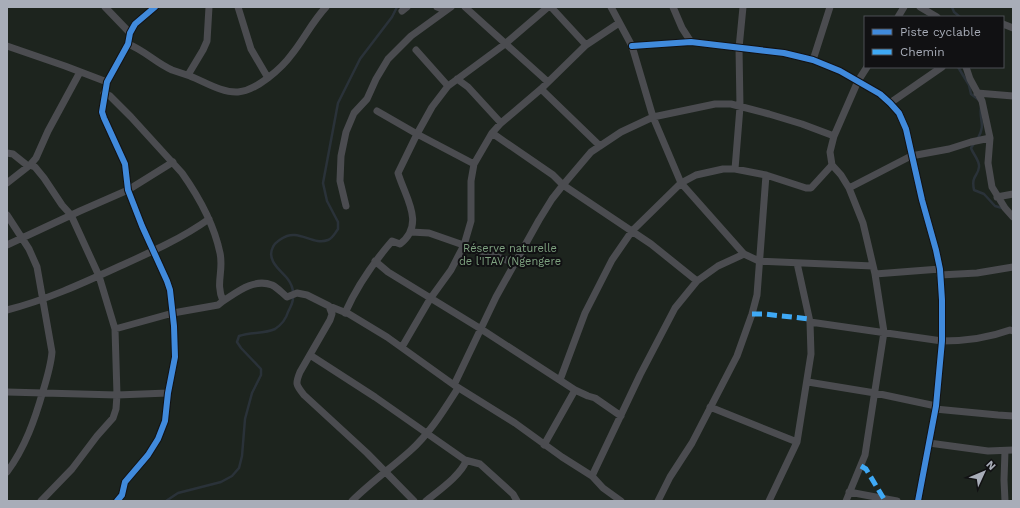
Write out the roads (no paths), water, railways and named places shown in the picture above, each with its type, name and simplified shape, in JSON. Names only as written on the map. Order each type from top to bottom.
[{"type":"street","points":[[106,7],[130,33]]},
{"type":"street","points":[[117,501],[122,495],[125,482],[148,456],[158,439],[165,421],[168,393],[175,357],[173,313],[167,281],[142,226],[128,190],[125,164],[102,112],[107,82],[128,44],[130,33],[135,24],[155,7]]},
{"type":"street","points":[[188,75],[203,50],[206,41],[209,7]]},
{"type":"street","points":[[238,7],[250,49],[268,78]]},
{"type":"street","points":[[437,7],[448,9]]},
{"type":"street","points":[[465,7],[548,82]]},
{"type":"street","points":[[346,313],[351,299],[375,261],[392,241],[400,244],[411,232],[413,220],[411,208],[398,173],[432,107],[448,86],[505,44],[550,7],[586,45]]},
{"type":"street","points":[[611,7],[632,46],[653,117],[681,183],[744,254],[759,262],[872,266]]},
{"type":"street","points":[[673,7],[682,28],[691,42]]},
{"type":"street","points":[[735,169],[740,107],[739,48],[743,7]]},
{"type":"street","points":[[813,60],[830,7]]},
{"type":"street","points":[[899,16],[904,7]]},
{"type":"street","points":[[920,7],[935,16]]},
{"type":"street","points":[[128,44],[138,47],[172,70],[227,91],[240,92],[268,78],[280,68],[292,54],[322,8]]},
{"type":"street","points":[[346,206],[340,181],[341,156],[346,132],[354,113],[367,99],[376,79],[388,59],[411,36],[448,9]]},
{"type":"street","points":[[402,347],[430,299],[451,270],[464,246],[471,220],[471,181],[474,164],[492,133],[501,123],[541,89],[586,45],[619,22]]},
{"type":"street","points":[[632,46],[691,42],[784,52],[813,60],[840,71],[880,94],[899,113],[906,129],[911,156],[940,272],[942,300],[942,340],[935,407],[930,443],[918,501]]},
{"type":"street","points":[[7,46],[107,82]]},
{"type":"street","points":[[416,50],[448,86]]},
{"type":"street","points":[[846,501],[865,455],[884,332],[875,274],[862,223],[849,188],[841,175],[832,165],[830,152],[834,136],[858,81],[866,68]]},
{"type":"street","points":[[890,103],[941,68]]},
{"type":"street","points":[[966,68],[970,79],[982,101],[987,139],[989,178],[997,197],[1013,217]]},
{"type":"street","points":[[7,183],[36,158],[48,131],[80,72]]},
{"type":"street","points":[[457,79],[468,87],[501,123]]},
{"type":"street","points":[[541,89],[600,146]]},
{"type":"street","points":[[977,92],[1013,96]]},
{"type":"street","points":[[104,93],[110,96],[126,112],[173,162],[188,182],[209,219],[220,253],[221,264],[219,287],[223,301]]},
{"type":"street","points":[[352,501],[410,451],[439,418],[456,386],[496,297],[538,220],[552,199],[591,152],[621,132],[653,117],[715,104],[731,104],[802,124],[834,136]]},
{"type":"street","points":[[377,111],[474,164]]},
{"type":"street","points":[[492,133],[553,175],[563,185],[651,244],[698,281]]},
{"type":"street","points":[[849,188],[911,156],[949,149],[987,139]]},
{"type":"street","points":[[7,152],[35,167],[62,205],[72,215],[99,276],[115,329],[117,395],[116,409],[113,418],[72,469],[41,501]]},
{"type":"street","points":[[7,245],[128,190],[173,162]]},
{"type":"street","points":[[560,380],[585,313],[612,260],[632,231],[681,183],[696,175],[723,169],[735,169],[766,175],[806,188],[811,188],[832,165]]},
{"type":"street","points":[[658,501],[670,477],[692,443],[710,408],[736,356],[752,314],[757,295],[766,175]]},
{"type":"street","points":[[997,197],[1013,194]]},
{"type":"street","points":[[7,215],[29,249],[37,267],[52,352],[40,405],[27,435],[7,472]]},
{"type":"street","points":[[7,310],[31,304],[64,292],[154,251],[209,219]]},
{"type":"street","points":[[411,232],[429,233],[515,264]]},
{"type":"street","points":[[592,476],[659,338],[676,308],[698,281],[718,266],[744,254]]},
{"type":"street","points":[[375,261],[388,272],[430,299],[481,329],[575,390],[595,398],[621,416]]},
{"type":"street","points":[[769,501],[797,442],[812,354],[810,322],[797,263]]},
{"type":"street","points":[[875,274],[940,272],[977,273],[1013,267]]},
{"type":"street","points":[[115,329],[173,313],[218,305],[248,285],[272,285],[282,291],[287,297],[297,293],[307,295],[346,313],[402,347],[456,386],[515,423],[544,445],[592,476],[603,488],[621,501]]},
{"type":"street","points":[[328,306],[332,314],[330,320],[296,381],[297,386],[304,395],[386,471],[414,501]]},
{"type":"street","points":[[810,322],[959,341],[977,339],[1010,330],[1013,331]]},
{"type":"street","points":[[310,355],[375,397],[466,460],[475,462],[485,468],[513,494],[517,501]]},
{"type":"street","points":[[808,382],[875,393],[935,407],[998,416],[1013,416]]},
{"type":"street","points":[[544,445],[575,390]]},
{"type":"street","points":[[7,392],[117,395],[168,393]]},
{"type":"street","points":[[710,408],[797,442]]},
{"type":"street","points":[[930,443],[966,449],[1013,450]]},
{"type":"street","points":[[1004,451],[1005,501]]},
{"type":"street","points":[[426,501],[459,473],[466,460]]},
{"type":"street","points":[[849,492],[896,501]]},
{"type":"waterway","points":[[166,501],[178,493],[221,482],[232,476],[239,468],[242,456],[245,419],[252,393],[261,375],[261,369],[237,342],[239,336],[266,332],[275,329],[285,319],[293,300],[293,290],[291,285],[275,264],[271,256],[271,252],[275,244],[281,239],[293,235],[316,241],[328,240],[333,237],[338,229],[338,222],[327,201],[323,183],[338,103],[360,59],[392,17],[397,7]]},
{"type":"waterway","points":[[952,7],[954,12],[959,16]]},
{"type":"waterway","points":[[959,68],[969,85],[971,94],[979,100]]},
{"type":"waterway","points":[[978,138],[982,129],[981,107]]},
{"type":"waterway","points":[[975,142],[971,148],[979,167],[973,181],[974,190],[984,194],[995,206],[1002,208]]},
{"type":"waterway","points":[[1013,316],[1013,324]]},
{"type":"park label","name":"Réserve naturelle de l'ITAV (Ngengere","points":[[510,254]]}]
